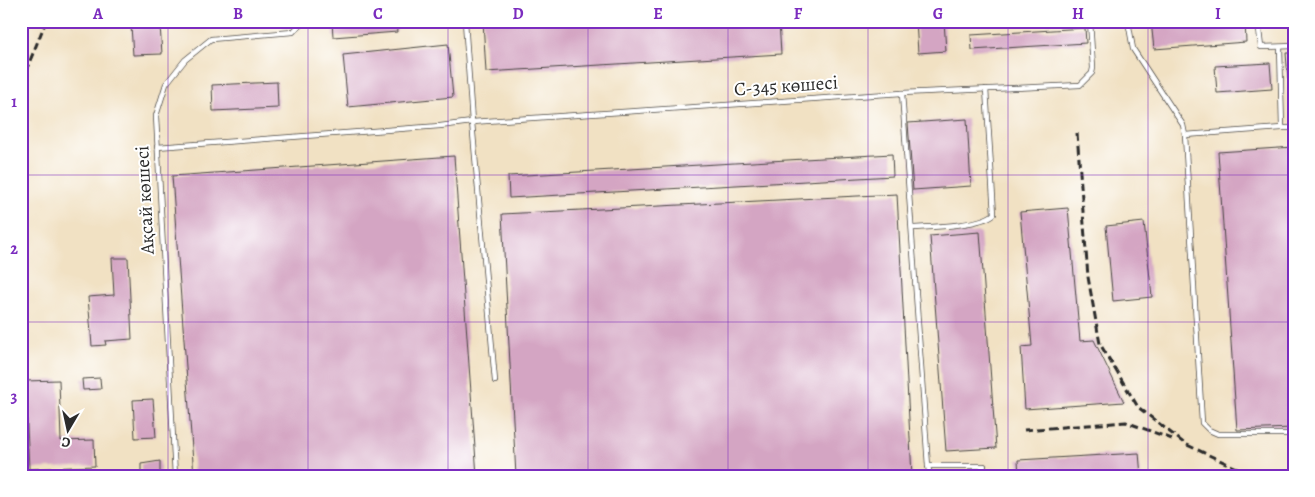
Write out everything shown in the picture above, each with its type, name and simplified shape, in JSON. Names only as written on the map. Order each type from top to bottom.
[{"type":"lane","name":"Ақсай көшесі","points":[[175,476],[156,116],[166,84],[185,60],[212,39],[293,32],[303,21]]},
{"type":"lane","points":[[465,21],[495,381]]},
{"type":"lane","name":"С-345 көшесі","points":[[158,147],[472,122],[902,93],[1080,85],[1092,73],[1093,68],[1090,21]]},
{"type":"lane","points":[[1128,21],[1133,48],[1183,125],[1185,135],[1202,424],[1218,434],[1294,434]]},
{"type":"lane","points":[[1258,21],[1261,47],[1294,46]]},
{"type":"lane","points":[[1280,47],[1282,128]]},
{"type":"lane","points":[[912,228],[939,227],[984,220],[994,214],[986,89]]},
{"type":"lane","points":[[902,93],[930,476]]},
{"type":"lane","points":[[1185,135],[1294,128]]},
{"type":"lane","points":[[928,466],[984,466]]},
{"type":"building","points":[[332,21],[396,21],[397,32],[333,37]]},
{"type":"building","points":[[483,21],[779,21],[781,54],[486,72]]},
{"type":"building","points":[[916,21],[944,21],[946,51],[918,53]]},
{"type":"building","points":[[1151,21],[1245,21],[1246,42],[1154,49]]},
{"type":"building","points":[[160,25],[162,54],[133,55],[131,26]]},
{"type":"building","points":[[1085,28],[1086,43],[972,50],[971,35]]},
{"type":"building","points":[[448,44],[453,97],[348,107],[343,55]]},
{"type":"building","points":[[1286,53],[1294,53],[1294,79],[1288,79]]},
{"type":"building","points":[[1270,63],[1272,89],[1217,93],[1215,66]]},
{"type":"building","points":[[277,82],[278,108],[213,111],[212,85]]},
{"type":"building","points":[[967,119],[971,186],[913,190],[908,123]]},
{"type":"building","points":[[1294,147],[1294,428],[1237,430],[1218,152]]},
{"type":"building","points":[[892,154],[893,176],[509,198],[508,176]]},
{"type":"building","points":[[454,156],[477,476],[194,476],[172,176]]},
{"type":"building","points":[[897,194],[912,476],[516,476],[502,214]]},
{"type":"building","points":[[1068,208],[1080,341],[1094,340],[1124,402],[1025,409],[1021,347],[1032,346],[1020,212]]},
{"type":"building","points":[[1144,222],[1152,297],[1113,301],[1106,226]]},
{"type":"building","points":[[980,232],[996,448],[946,451],[930,236]]},
{"type":"building","points":[[112,258],[128,258],[132,339],[105,341],[106,345],[92,346],[88,297],[114,295]]},
{"type":"building","points":[[100,378],[101,389],[83,390],[82,379]]},
{"type":"building","points":[[59,380],[61,441],[94,440],[95,466],[29,469],[25,381]]},
{"type":"building","points":[[153,399],[156,437],[135,438],[133,400]]},
{"type":"building","points":[[1139,453],[1141,476],[1019,476],[1018,460]]},
{"type":"building","points":[[160,461],[160,476],[141,476],[141,464]]},
{"type":"railway","points":[[21,83],[46,21]]},
{"type":"railway","points":[[1077,133],[1088,277],[1100,344],[1138,407],[1185,444],[1254,476]]},
{"type":"railway","points":[[1024,430],[1126,422],[1172,439]]}]
